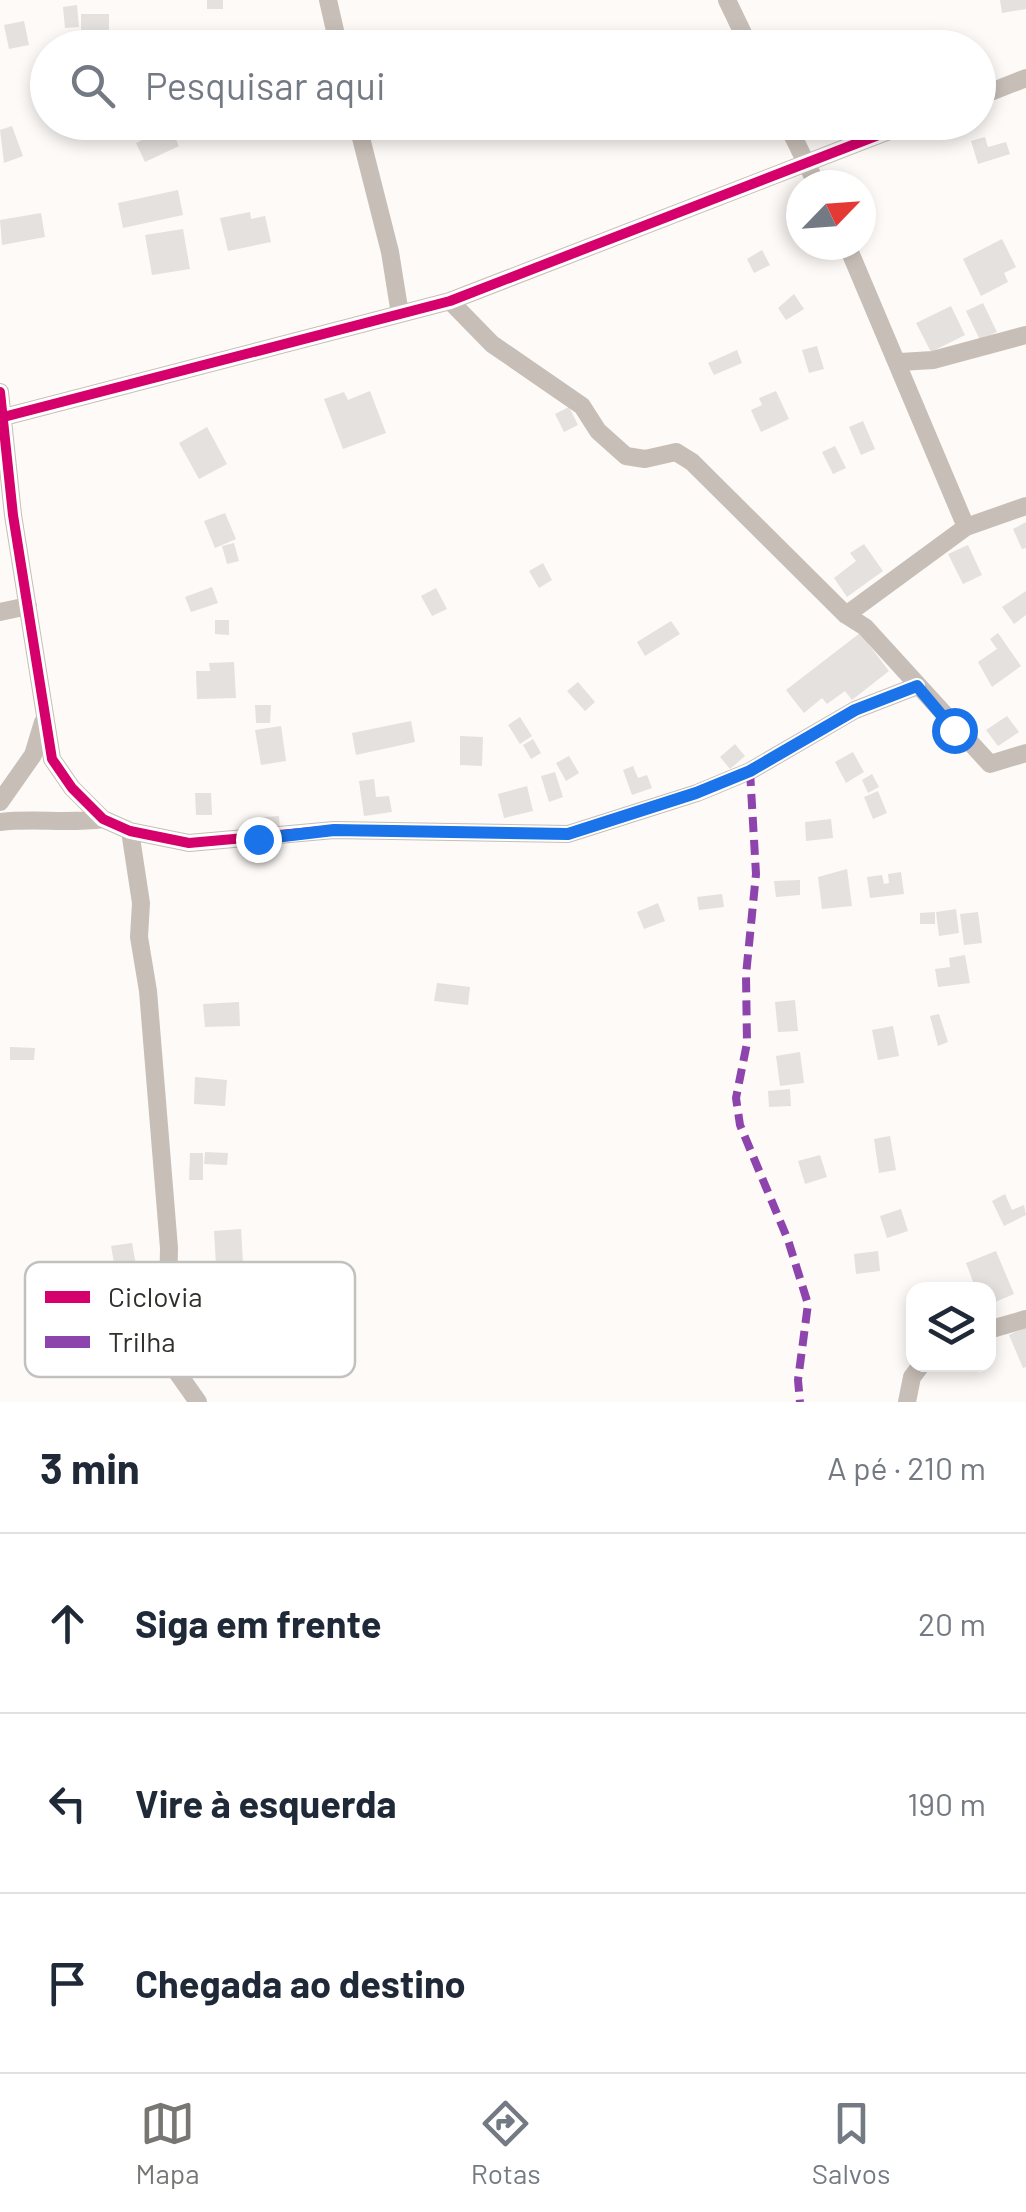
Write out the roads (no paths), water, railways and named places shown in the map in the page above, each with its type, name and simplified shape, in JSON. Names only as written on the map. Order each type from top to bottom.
[{"type":"street","points":[[328,0],[335,30]]},
{"type":"street","points":[[727,0],[741,30]]},
{"type":"street","points":[[996,89],[1026,78]]},
{"type":"street","points":[[362,140],[390,252],[400,314]]},
{"type":"street","points":[[795,140],[809,170]]},
{"type":"street","points":[[2,418],[450,301],[867,140]]},
{"type":"street","points":[[855,260],[966,527]]},
{"type":"street","points":[[450,301],[492,344],[582,406],[598,431],[626,456],[645,459],[676,452],[692,462],[846,615],[865,627],[990,764],[1026,753]]},
{"type":"street","points":[[900,362],[932,360],[1026,335]]},
{"type":"street","points":[[0,392],[43,722],[52,759],[72,788],[103,820],[130,832],[189,843],[334,830],[568,834],[732,778],[855,710],[917,686]]},
{"type":"street","points":[[846,615],[966,527],[1026,506]]},
{"type":"street","points":[[0,612],[28,606]]},
{"type":"street","points":[[0,802],[33,755],[43,722]]},
{"type":"street","points":[[0,822],[28,818],[70,824],[103,820]]},
{"type":"street","points":[[130,832],[141,902],[139,938],[148,990],[169,1262]]},
{"type":"street","points":[[996,1327],[1026,1318]]},
{"type":"street","points":[[908,1402],[916,1372]]},
{"type":"street","points":[[180,1377],[198,1402]]}]
